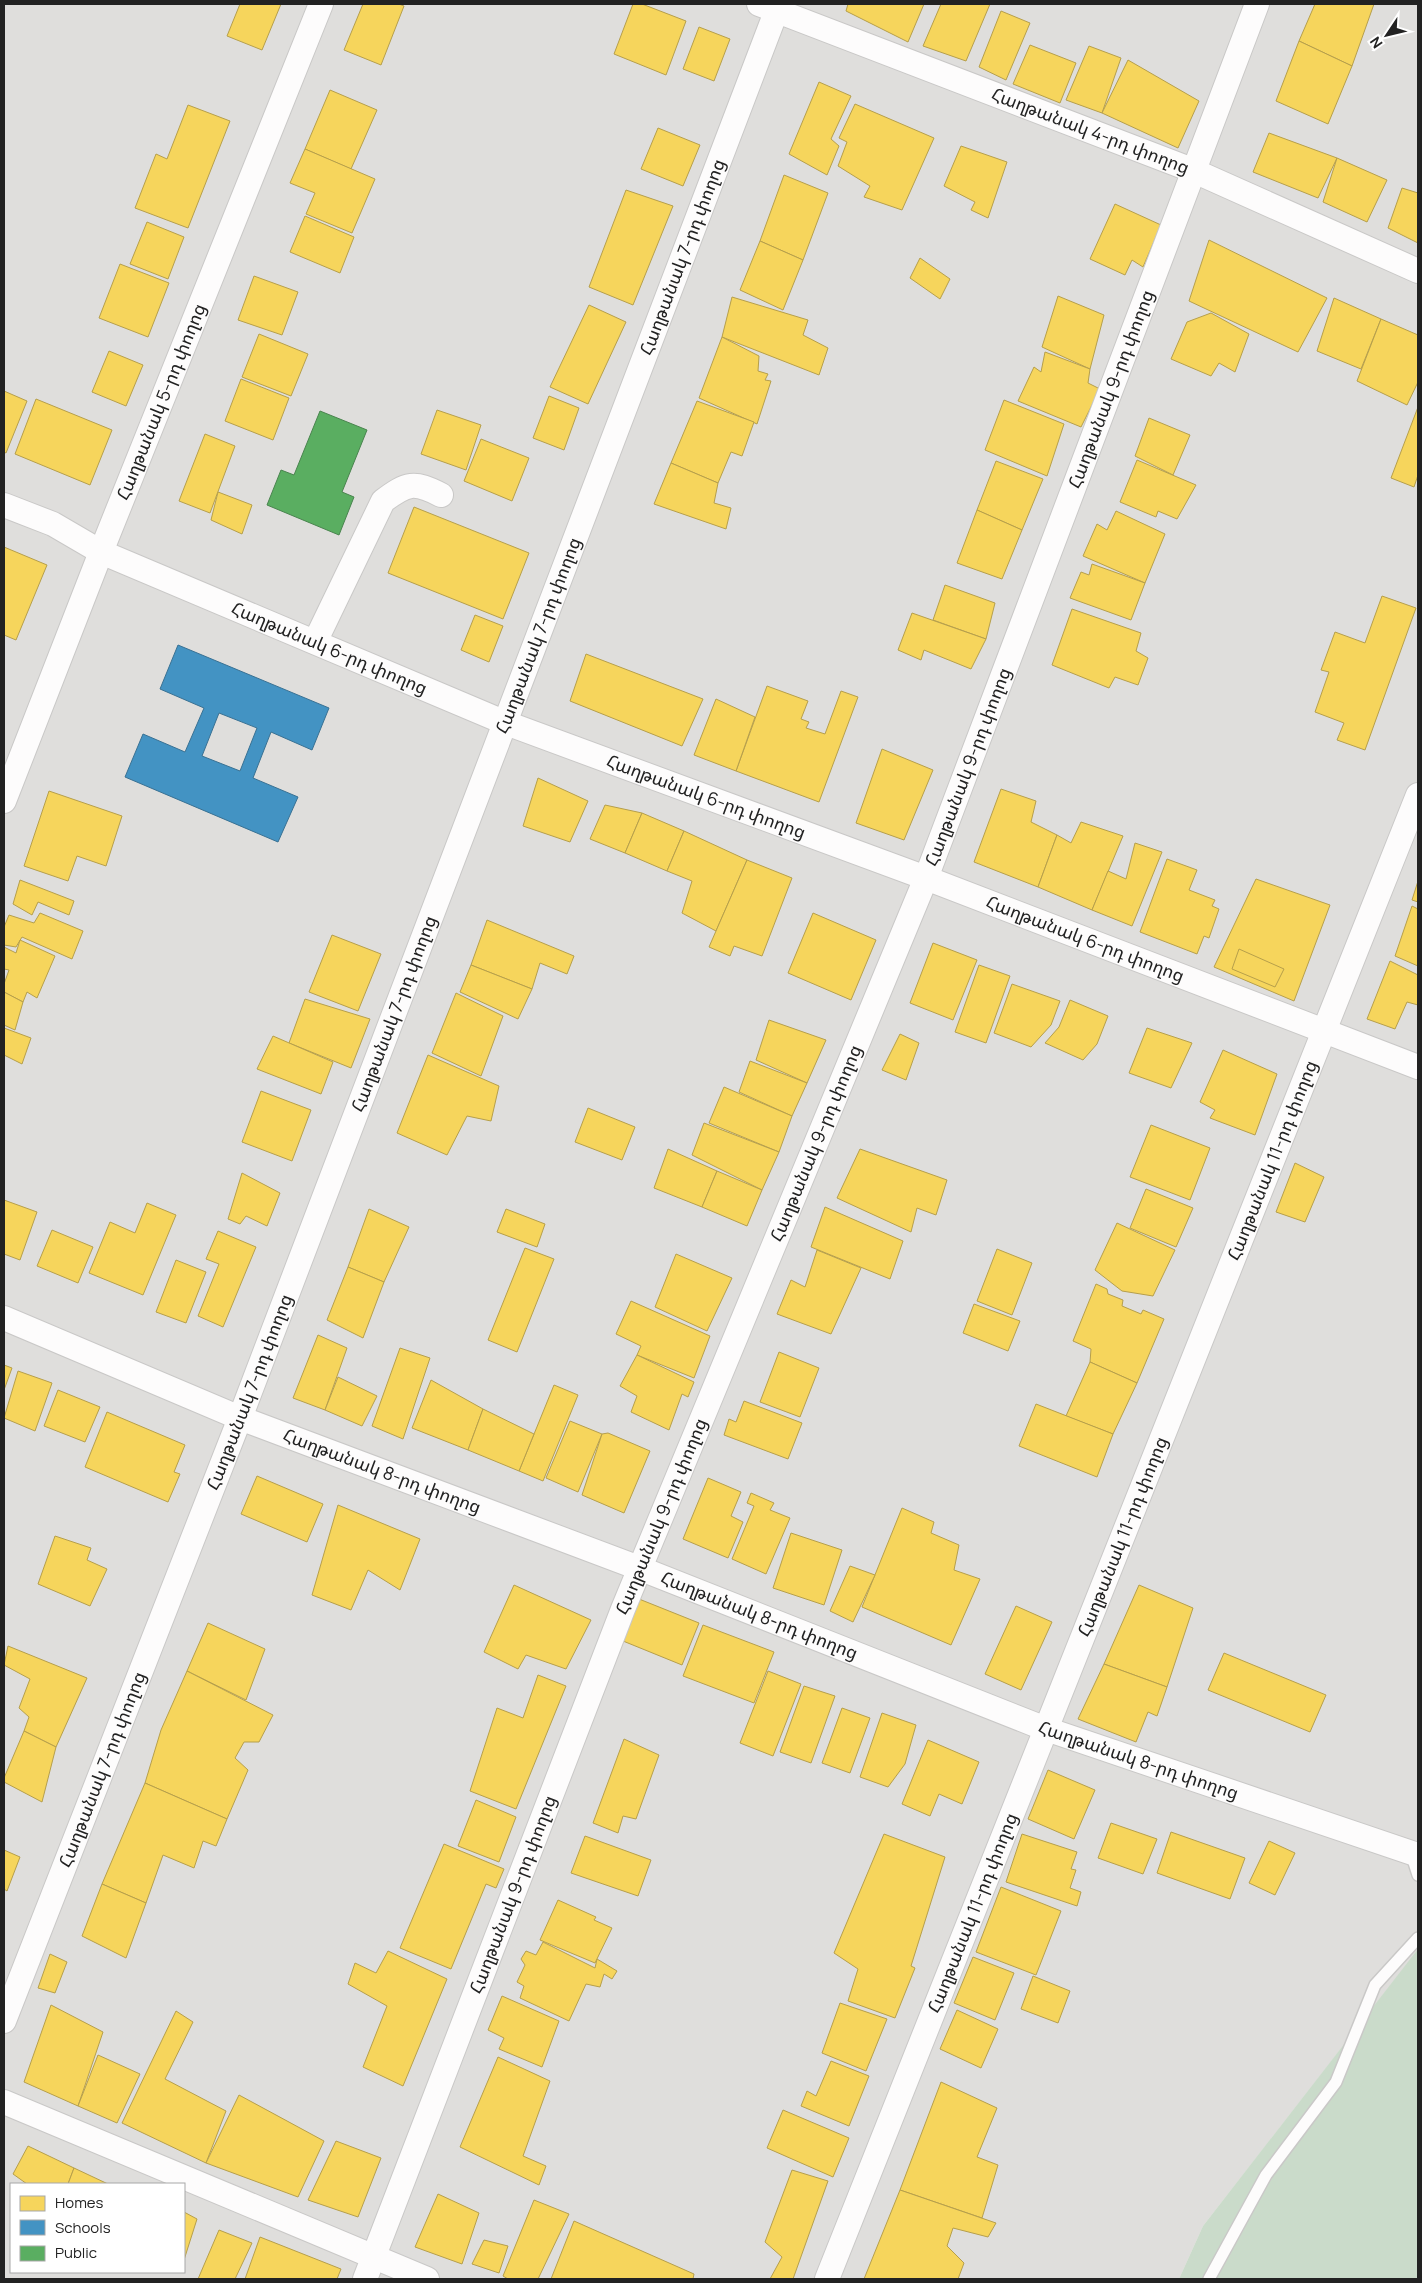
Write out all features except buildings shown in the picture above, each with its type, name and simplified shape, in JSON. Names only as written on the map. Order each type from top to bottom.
[{"type":"street","name":"Հաղթանակ 5-րդ փողոց","points":[[4,801],[100,552],[321,4]]},
{"type":"street","name":"Հաղթանակ 9-րդ փողոց","points":[[370,2268],[639,1568],[926,878],[1059,531],[1192,170],[1257,4]]},
{"type":"street","name":"Հաղթանակ 4-րդ փողոց","points":[[771,6],[1192,170],[1418,271]]},
{"type":"street","name":"Հաղթանակ 7-րդ փողոց","points":[[4,2022],[240,1418],[506,723],[771,6]]},
{"type":"street","points":[[315,642],[383,501],[400,488],[423,485],[441,495]]},
{"type":"street","name":"Հաղթանակ 6-րդ փողոց","points":[[4,505],[53,524],[100,552],[506,723],[926,878],[1325,1033],[1418,1067]]},
{"type":"street","name":"Հաղթանակ 11-րդ փողոց","points":[[827,2279],[1325,1033],[1418,795]]},
{"type":"street","name":"Հաղթանակ 8-րդ փողոց","points":[[4,1318],[240,1418],[639,1568],[1046,1729],[1416,1861]]},
{"type":"street","points":[[4,2102],[183,2183]]},
{"type":"street","points":[[185,2184],[370,2268],[427,2279]]},
{"type":"lane","points":[[1209,2279],[1266,2175],[1336,2082],[1375,1985],[1418,1938]]},
{"type":"shaded area","points":[[4,4],[1418,4],[1418,1950],[1203,2226],[1179,2279],[4,2279]]},
{"type":"green space","points":[[1418,1949],[1418,2279],[1179,2279],[1203,2226]]}]
